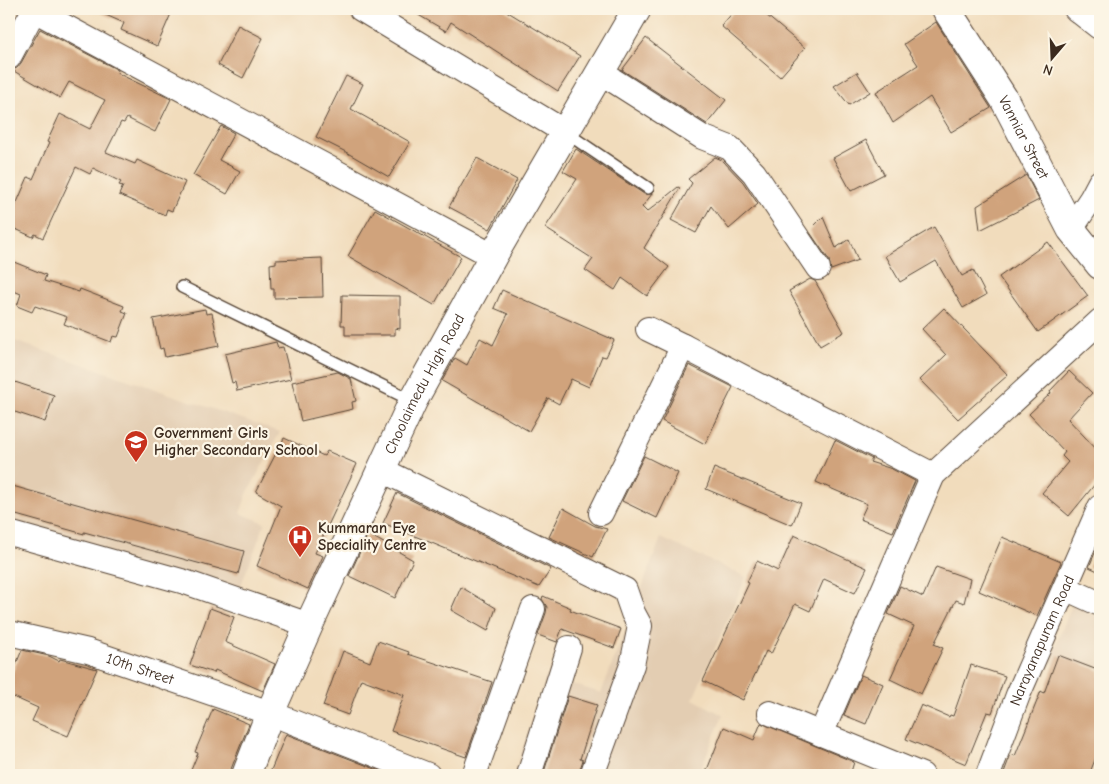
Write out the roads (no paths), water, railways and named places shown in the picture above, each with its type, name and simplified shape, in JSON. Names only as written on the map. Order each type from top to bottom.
[{"type":"street","points":[[361,9],[565,132]]},
{"type":"street","name":"Choolaimedu High Road","points":[[246,775],[270,713],[309,625],[413,401],[493,256],[637,9]]},
{"type":"street","name":"Vanniar Street","points":[[946,9],[1004,99],[1071,229],[1100,266]]},
{"type":"street","points":[[1076,9],[1099,27]]},
{"type":"street","points":[[9,57],[34,10],[493,256]]},
{"type":"street","points":[[600,72],[702,137],[730,148],[754,173],[818,268]]},
{"type":"street","points":[[1071,229],[1100,182]]},
{"type":"street","points":[[821,734],[933,475],[1100,321]]},
{"type":"street","points":[[648,329],[933,475]]},
{"type":"street","points":[[601,513],[683,346]]},
{"type":"street","points":[[382,470],[626,590],[633,613],[640,626],[632,665],[592,775]]},
{"type":"street","name":"Narayanapuram Road","points":[[988,775],[1018,695],[1100,507]]},
{"type":"street","points":[[9,533],[185,582],[309,625]]},
{"type":"street","points":[[1065,588],[1100,604]]},
{"type":"street","points":[[474,775],[533,609]]},
{"type":"street","name":"10th Street","points":[[9,632],[88,652],[270,713],[428,775]]},
{"type":"street","points":[[529,775],[569,648]]},
{"type":"street","points":[[770,713],[922,775]]},
{"type":"lane","points":[[565,132],[648,188]]},
{"type":"lane","points":[[182,287],[413,401]]},
{"type":"place","name":"Government Girls Higher Secondary School","points":[[136,463]]},
{"type":"place","name":"Kummaran Eye Speciality Centre","points":[[300,558]]}]
